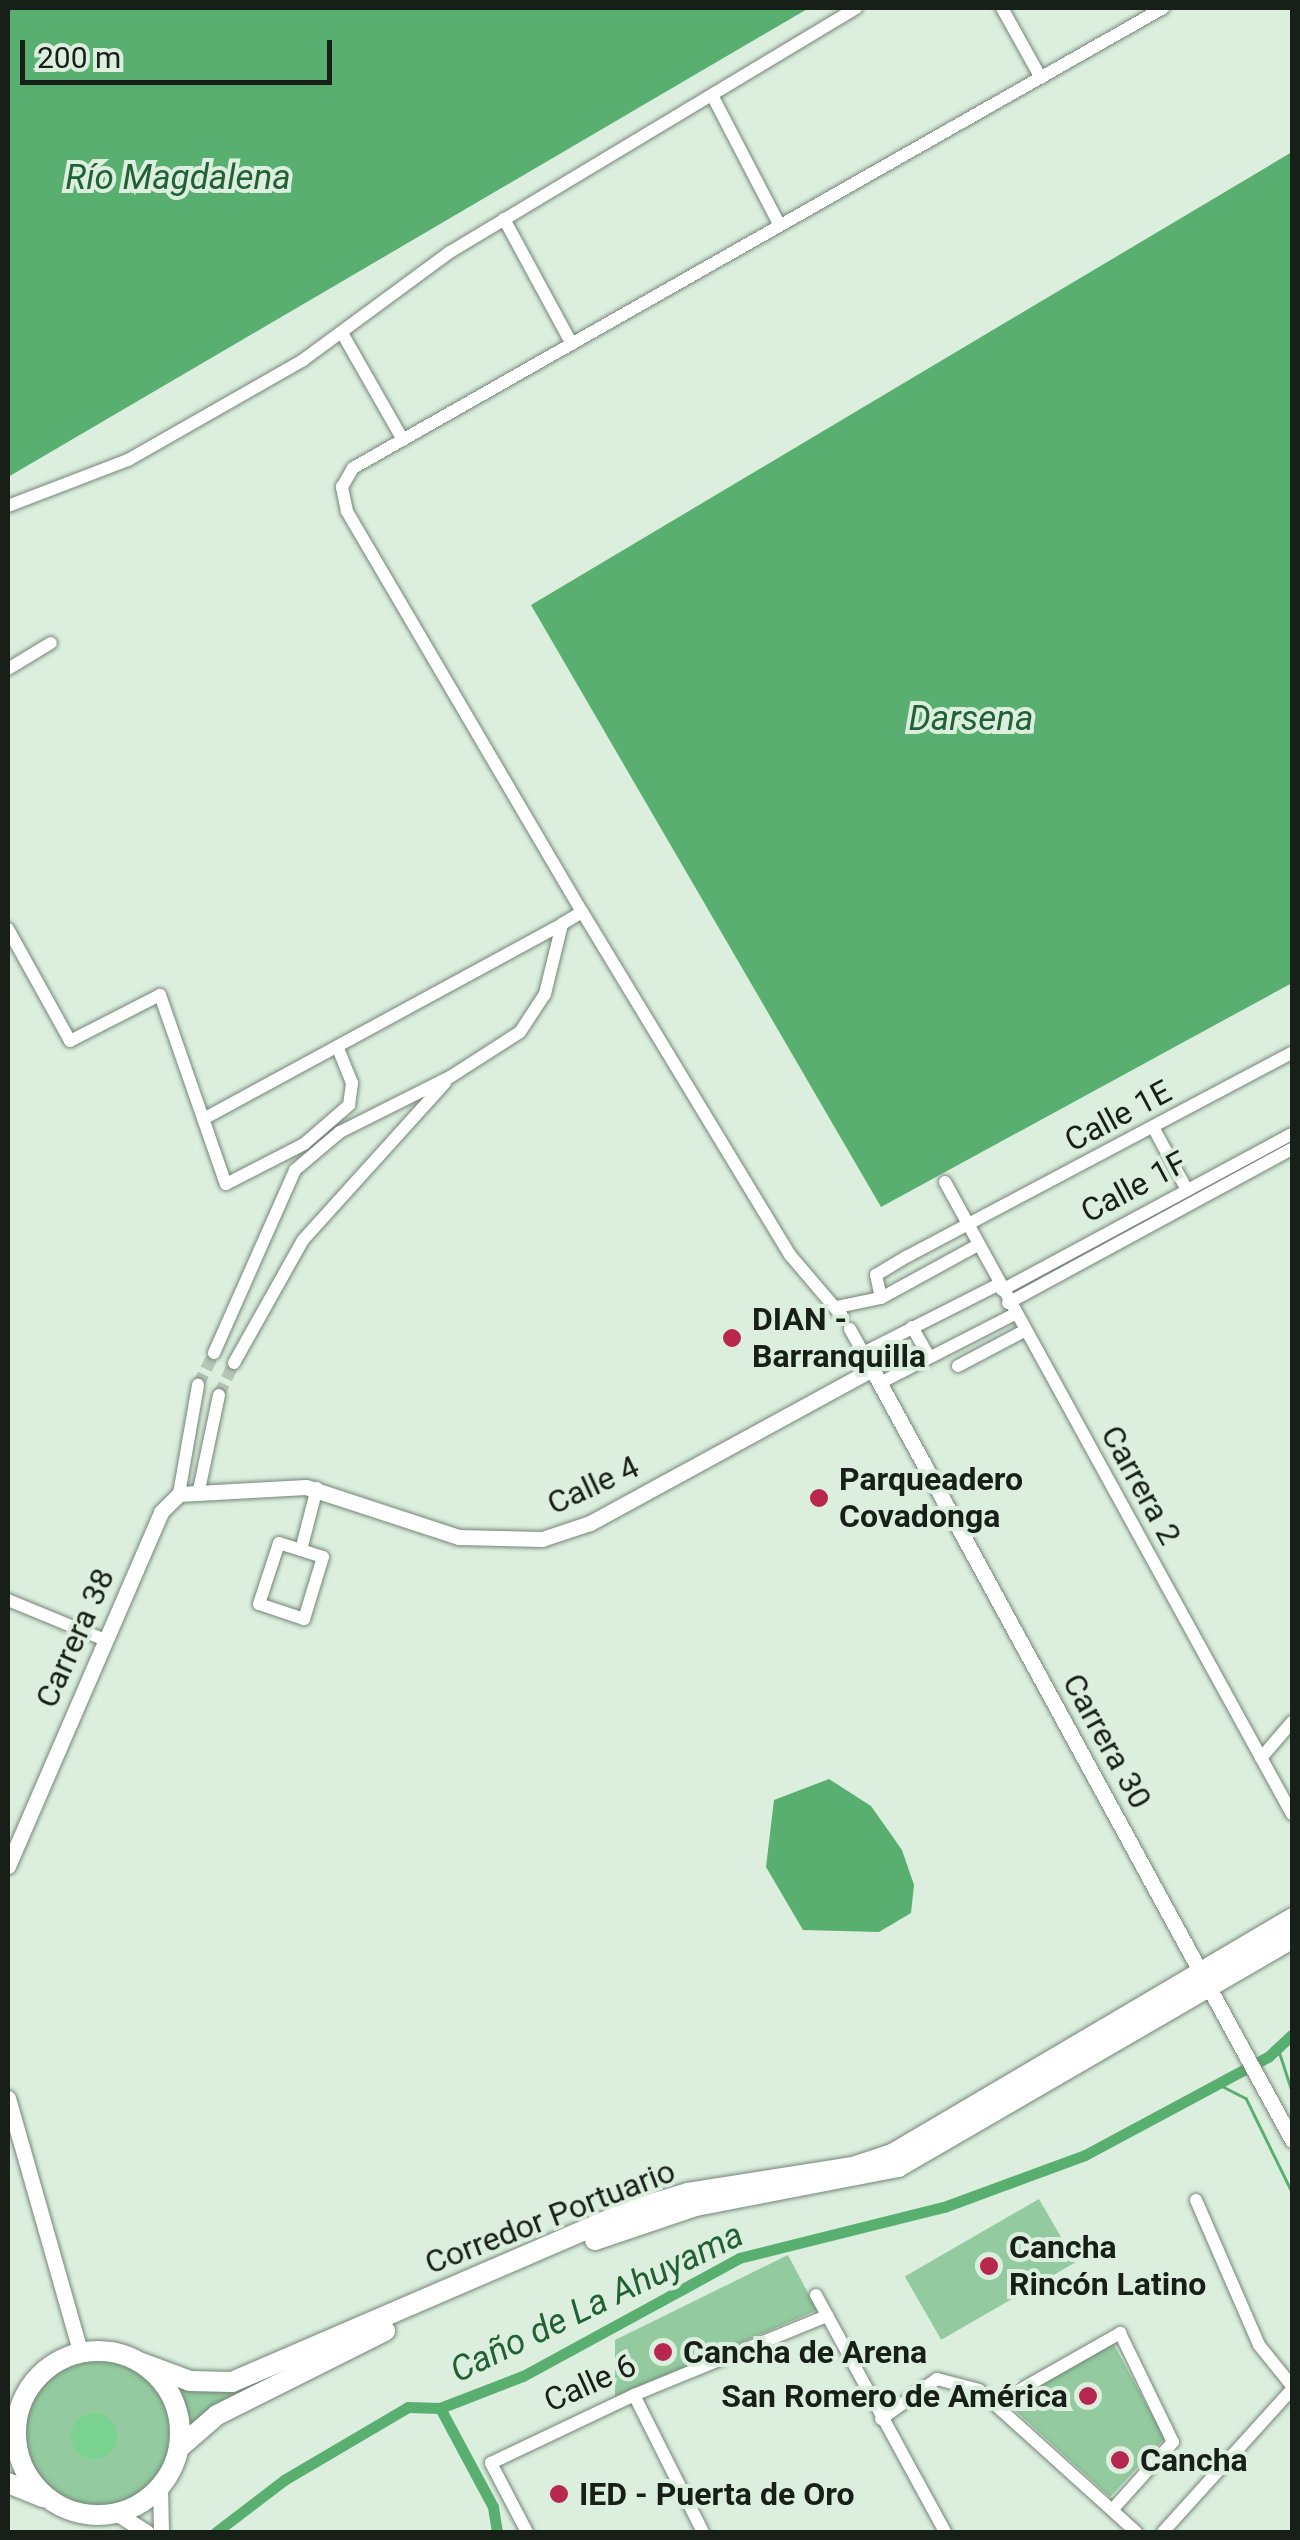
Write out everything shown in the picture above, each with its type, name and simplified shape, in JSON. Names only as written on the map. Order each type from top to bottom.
[{"type":"main road","name":"Corredor Portuario","points":[[142,2362],[190,2381],[232,2382],[632,2210],[688,2193],[853,2167],[892,2154],[1292,1918]]},
{"type":"main road","name":"Corredor Portuario","points":[[179,2448],[218,2415],[271,2388],[432,2308],[589,2242],[696,2206],[898,2168],[1292,1939]]},
{"type":"main road","points":[[8,2403],[29,2390],[56,2362],[81,2354],[110,2352],[142,2362],[169,2391],[179,2448],[160,2487],[116,2513],[84,2513],[8,2482]]},
{"type":"main road","points":[[29,2390],[17,2424],[21,2460],[55,2502]]},
{"type":"street","points":[[8,506],[128,460],[342,333],[504,219],[856,8]]},
{"type":"street","points":[[1002,8],[1042,78]]},
{"type":"street","points":[[978,1245],[881,1298],[840,1312],[790,1255],[582,912],[342,500],[353,468],[1163,8]]},
{"type":"street","points":[[713,97],[779,224]]},
{"type":"street","points":[[504,219],[572,344]]},
{"type":"street","points":[[342,333],[403,440]]},
{"type":"street","points":[[8,668],[51,643]]},
{"type":"street","points":[[207,1117],[338,1049],[582,912]]},
{"type":"street","points":[[214,1353],[296,1170],[340,1132],[450,1077],[529,1022],[545,994],[562,924]]},
{"type":"street","points":[[8,929],[70,1042],[160,995],[207,1117],[226,1184],[276,1161],[349,1105],[352,1083],[338,1049]]},
{"type":"street","name":"Calle 1E","points":[[881,1298],[876,1276],[1292,1053]]},
{"type":"street","points":[[234,1363],[303,1240],[450,1077]]},
{"type":"street","points":[[1154,1129],[1187,1190]]},
{"type":"street","name":"Calle 1F","points":[[863,1353],[912,1328],[1006,1298],[1211,1185],[1292,1134]]},
{"type":"street","name":"Calle 1F","points":[[876,1376],[929,1358],[1006,1298],[1187,1190],[1211,1185],[1292,1149]]},
{"type":"street","name":"Carrera 2","points":[[945,1182],[1292,1814]]},
{"type":"street","points":[[912,1328],[929,1358]]},
{"type":"street","points":[[850,1329],[876,1376]]},
{"type":"street","points":[[958,1366],[1024,1331]]},
{"type":"street","name":"Calle 4","points":[[179,1494],[199,1490],[317,1488],[459,1537],[542,1539],[590,1523],[876,1376]]},
{"type":"street","name":"Carrera 30","points":[[876,1376],[1292,2140]]},
{"type":"street","points":[[179,1494],[198,1384]]},
{"type":"street","points":[[199,1490],[219,1394]]},
{"type":"street","points":[[301,1550],[317,1488]]},
{"type":"street","name":"Carrera 38","points":[[8,1866],[160,1512],[179,1494]]},
{"type":"street","points":[[279,1544],[301,1550],[324,1557],[304,1618],[258,1604],[279,1544]]},
{"type":"street","points":[[8,1600],[104,1640]]},
{"type":"street","points":[[1262,1758],[1292,1722]]},
{"type":"street","points":[[8,2098],[81,2354]]},
{"type":"street","points":[[1163,2532],[1292,2388],[1258,2345],[1196,2200]]},
{"type":"street","points":[[816,2295],[945,2532]]},
{"type":"street","name":"Calle 6","points":[[527,2532],[491,2463],[634,2394],[827,2316]]},
{"type":"street","points":[[997,2403],[1120,2332],[1174,2442],[1113,2509]]},
{"type":"street","points":[[882,2419],[938,2378],[997,2403],[1136,2532]]},
{"type":"street","points":[[634,2394],[702,2532]]},
{"type":"street","points":[[160,2487],[161,2532]]},
{"type":"street","points":[[116,2513],[146,2532]]},
{"type":"shaded area","name":"Cancha Rincón Latino","points":[[1039,2199],[1076,2262],[941,2340],[905,2276]]},
{"type":"shaded area","points":[[788,2255],[817,2310],[615,2397],[615,2340]]},
{"type":"shaded area","points":[[1113,2343],[1165,2438],[1110,2497],[1006,2402]]},
{"type":"shaded area","points":[[98,2360],[126,2366],[150,2381],[165,2405],[171,2433],[165,2461],[150,2485],[126,2500],[98,2506],[70,2500],[46,2485],[31,2461],[25,2433],[31,2405],[46,2381],[70,2366]]},
{"type":"shaded area","points":[[257,2381],[260,2386],[193,2430],[176,2383]]},
{"type":"shaded area","points":[[94,2413],[110,2420],[117,2436],[110,2452],[94,2459],[78,2452],[71,2436],[78,2420]]},
{"type":"water","name":"Río Magdalena","points":[[8,8],[809,8],[8,477]]},
{"type":"water","name":"Darsena","points":[[1292,152],[1292,983],[881,1207],[531,605]]},
{"type":"water","points":[[829,1779],[871,1806],[902,1850],[914,1885],[911,1913],[879,1932],[803,1930],[766,1867],[774,1800]]},
{"type":"waterway","name":"Caño de La Ahuyama","points":[[216,2532],[284,2480],[408,2407],[440,2408],[523,2376],[739,2258],[944,2207],[1085,2155],[1268,2057],[1292,2035]]},
{"type":"waterway","points":[[1278,2048],[1292,2091]]},
{"type":"waterway","points":[[1218,2084],[1246,2098],[1292,2192]]},
{"type":"waterway","points":[[440,2408],[493,2507],[497,2532]]},
{"type":"tunnel","points":[[198,1385],[214,1353]]},
{"type":"tunnel","points":[[219,1395],[234,1363]]},
{"type":"place","name":"DIAN - Barranquilla","points":[[732,1338]]},
{"type":"place","name":"Parqueadero Covadonga","points":[[819,1498]]},
{"type":"place","name":"Cancha Rincón Latino","points":[[989,2266]]},
{"type":"place","name":"Cancha de Arena","points":[[663,2352]]},
{"type":"place","name":"San Romero de América","points":[[1088,2396]]},
{"type":"place","name":"Cancha","points":[[1120,2460]]},
{"type":"place","name":"IED - Puerta de Oro","points":[[559,2494]]}]
